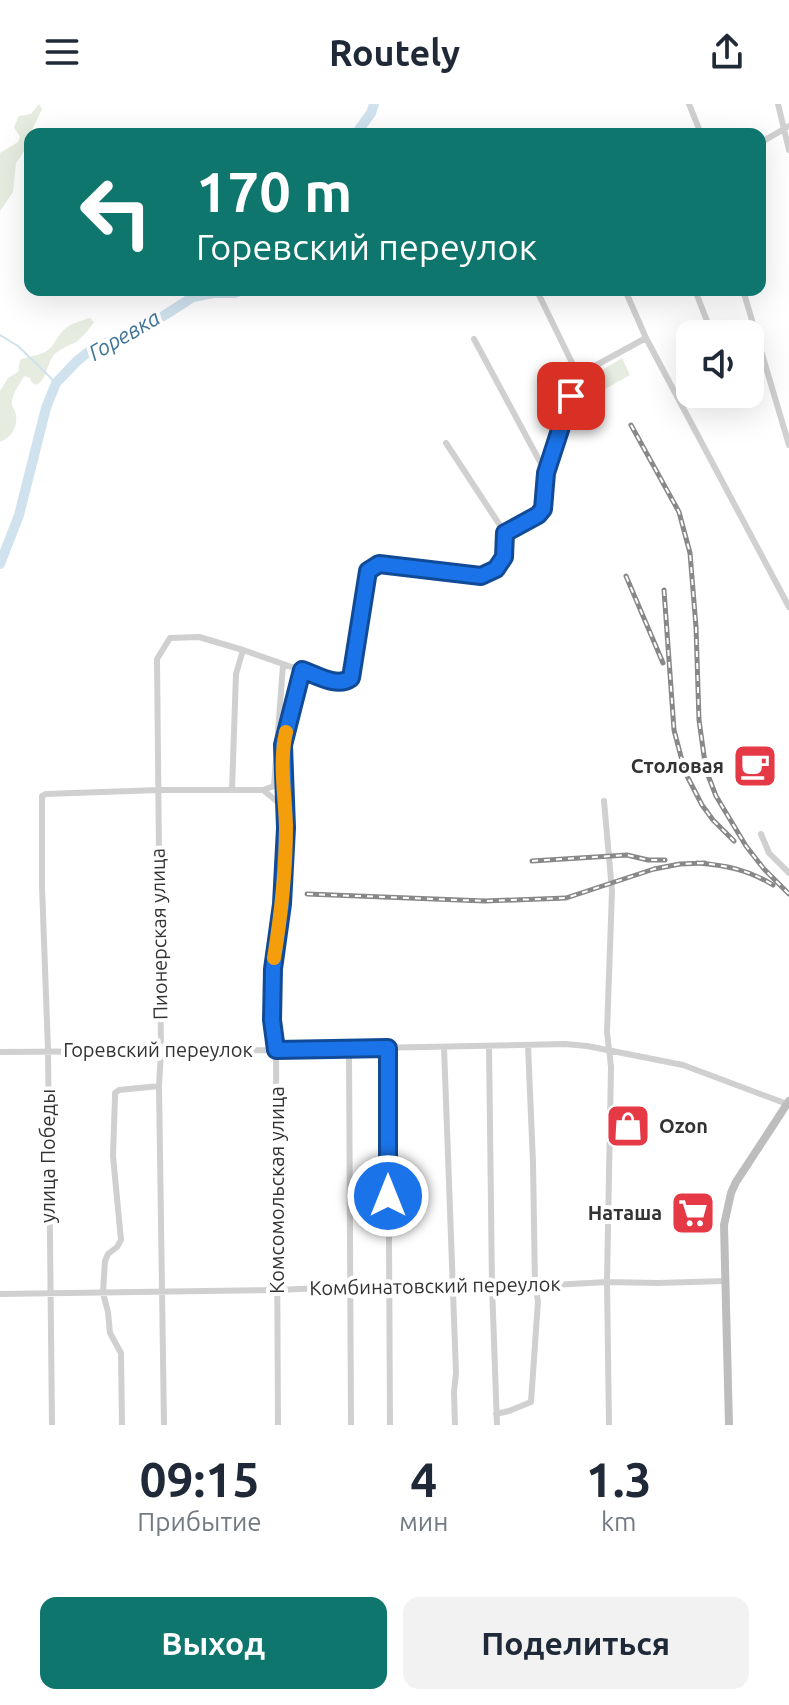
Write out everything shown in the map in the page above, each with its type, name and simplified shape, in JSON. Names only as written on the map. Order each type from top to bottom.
[{"type":"main road","points":[[729,1425],[724,1225],[736,1182],[788,1102]]},
{"type":"street","points":[[689,104],[699,128]]},
{"type":"street","points":[[778,104],[786,127],[789,150]]},
{"type":"street","points":[[766,139],[786,127]]},
{"type":"street","points":[[539,296],[578,375]]},
{"type":"street","points":[[628,296],[646,338],[786,593],[789,607]]},
{"type":"street","points":[[697,296],[707,320]]},
{"type":"street","points":[[745,296],[752,320]]},
{"type":"street","points":[[505,533],[538,515],[543,509],[546,473],[578,375],[646,338]]},
{"type":"street","points":[[474,339],[546,473]]},
{"type":"street","points":[[764,361],[789,445]]},
{"type":"street","points":[[232,790],[236,674],[243,650],[338,683],[346,682],[351,678],[368,571],[379,564],[481,576],[496,569],[504,557],[505,533],[446,443]]},
{"type":"street","name":"Пионерская улица","points":[[164,1425],[157,659],[170,638],[199,637],[243,650]]},
{"type":"street","points":[[158,790],[263,790],[274,786],[283,665]]},
{"type":"street","name":"Комсомольская улица","points":[[278,1425],[273,969],[282,904],[286,828],[283,745],[302,670]]},
{"type":"street","name":"улица Победы","points":[[52,1425],[48,1050],[41,801],[46,794],[158,790]]},
{"type":"street","points":[[263,790],[285,808]]},
{"type":"street","points":[[604,801],[612,891],[607,1032],[611,1067],[607,1282],[609,1425]]},
{"type":"street","points":[[761,834],[769,853],[789,873]]},
{"type":"street","points":[[496,1414],[531,1402],[538,1301],[535,1286],[528,1045]]},
{"type":"street","points":[[489,1046],[497,1425]]},
{"type":"street","name":"Горевский переулок","points":[[0,1052],[587,1046],[683,1065],[788,1102]]},
{"type":"street","points":[[444,1047],[456,1373],[455,1425]]},
{"type":"street","points":[[388,1048],[390,1425]]},
{"type":"street","points":[[349,1049],[351,1425]]},
{"type":"street","points":[[122,1425],[121,1353],[110,1333],[103,1293],[105,1261],[121,1240],[113,1156],[115,1093],[123,1089],[159,1086]]},
{"type":"street","name":"Комбинатовский переулок","points":[[0,1294],[725,1281]]},
{"type":"shaded area","points":[[39,104],[42,109],[33,128],[24,128],[24,151],[16,163],[13,192],[0,211],[0,153],[18,142],[20,137],[14,127],[19,116],[31,114]]},
{"type":"shaded area","points":[[90,318],[94,322],[88,330],[76,342],[53,356],[37,385],[24,376],[12,401],[16,415],[15,428],[0,442],[0,391],[8,378],[18,372],[20,360],[45,352],[66,328]]},
{"type":"shaded area","points":[[622,358],[630,375],[596,394],[589,378]]},
{"type":"waterway","name":"Горевка","points":[[360,128],[374,104]]},
{"type":"waterway","name":"Горевка","points":[[0,564],[19,515],[46,408],[56,383],[92,349],[157,320],[198,296]]},
{"type":"waterway","points":[[0,335],[18,346],[56,383]]},
{"type":"railway","points":[[631,425],[679,512],[690,553],[699,720],[706,770],[716,796],[746,846],[789,894]]},
{"type":"railway","points":[[626,576],[663,663]]},
{"type":"railway","points":[[664,590],[674,730],[685,772],[702,805],[734,841]]},
{"type":"railway","points":[[532,861],[627,855],[665,860]]},
{"type":"railway","points":[[697,863],[736,869],[773,885]]},
{"type":"railway","points":[[307,894],[485,901],[566,898],[654,869],[705,863]]},
{"type":"slow traffic","points":[[274,958],[282,904],[286,828],[283,745],[286,732]]},
{"type":"place","name":"Столовая","points":[[755,766]]},
{"type":"place","name":"Ozon","points":[[628,1126]]},
{"type":"place","name":"Наташа","points":[[693,1213]]},
{"type":"route","points":[[388,1196],[388,1048],[276,1050],[272,1020],[273,969],[282,904],[286,828],[283,745],[302,670],[338,683],[351,678],[368,571],[379,564],[481,576],[496,569],[504,557],[505,533],[538,515],[543,509],[546,473],[571,396]]}]
